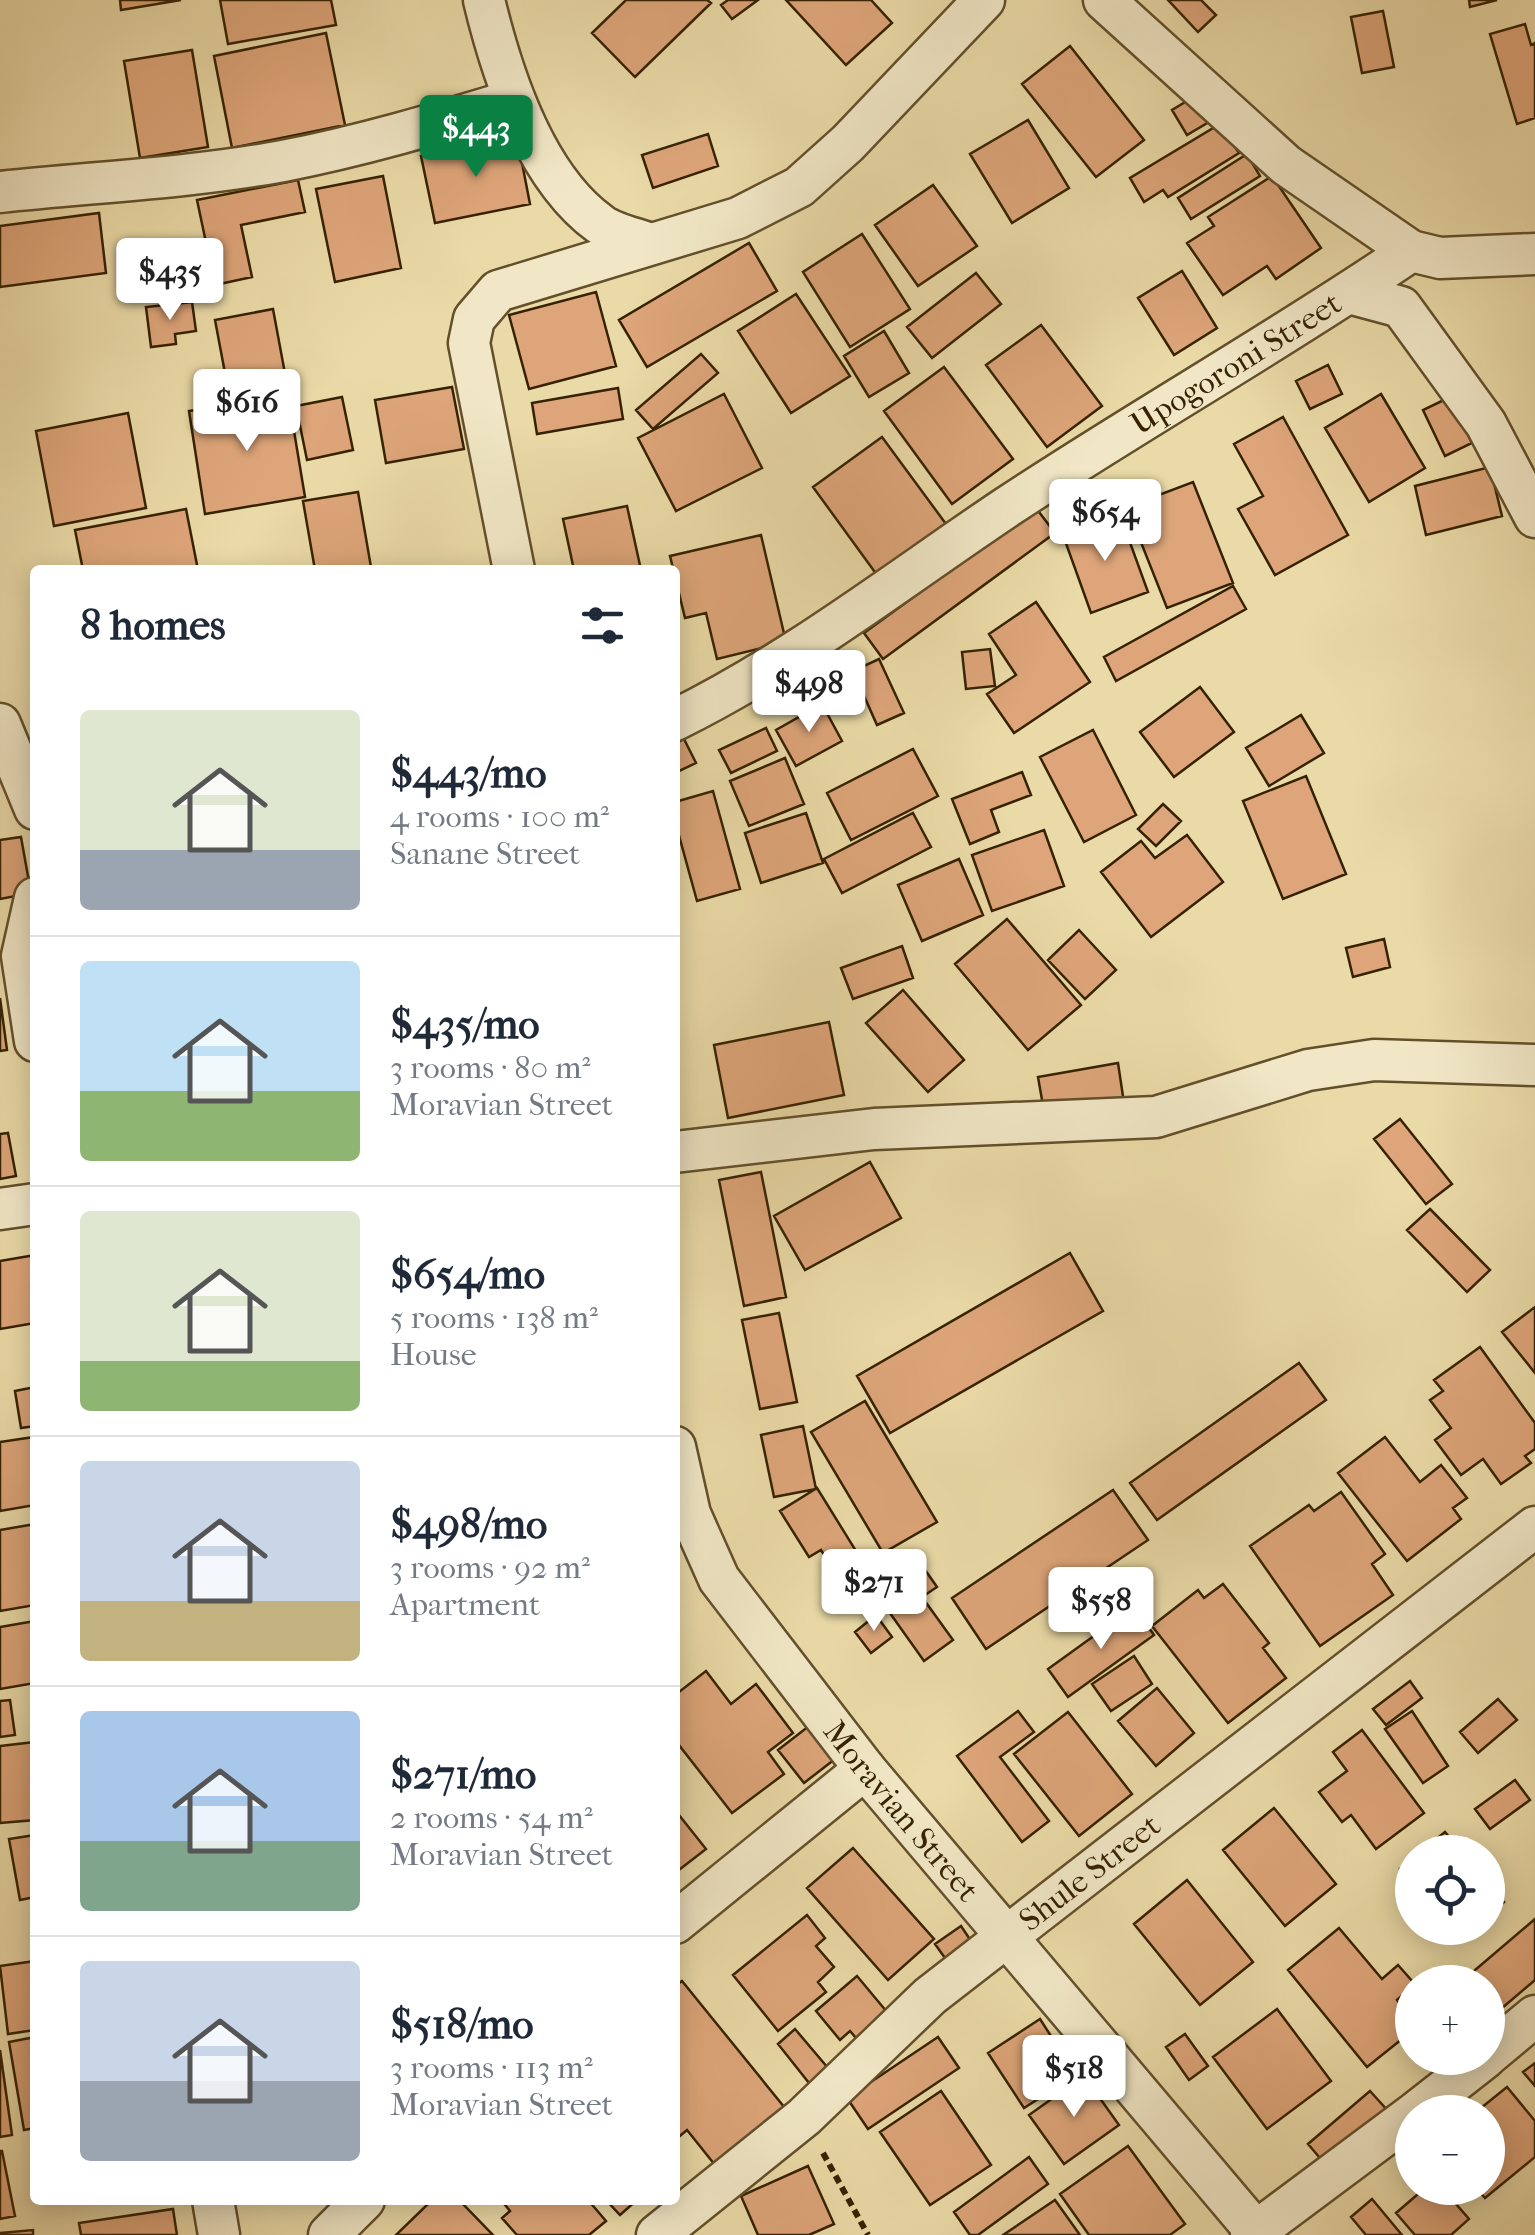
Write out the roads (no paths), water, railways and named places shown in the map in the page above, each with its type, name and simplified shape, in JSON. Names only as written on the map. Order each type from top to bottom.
[{"type":"street","points":[[484,0],[514,100],[542,157],[602,226],[651,244]]},
{"type":"street","points":[[513,565],[469,343],[474,320],[498,290],[738,218],[799,187],[848,144],[984,0]]},
{"type":"street","points":[[1104,0],[1286,165],[1411,251],[1440,258],[1535,254]]},
{"type":"street","points":[[0,192],[198,173],[284,160],[420,128],[514,100]]},
{"type":"street","name":"Upogoroni Street","points":[[680,717],[852,617],[1008,506],[1411,251]]},
{"type":"street","points":[[1349,293],[1401,306],[1486,424],[1535,517]]},
{"type":"street","points":[[0,724],[30,798]]},
{"type":"street","points":[[30,916],[19,956],[30,1014]]},
{"type":"street","points":[[680,1151],[874,1130],[1156,1117],[1308,1070],[1374,1060],[1535,1065]]},
{"type":"street","points":[[0,1209],[30,1205]]},
{"type":"street","name":"Moravian Street","points":[[680,1470],[690,1514],[719,1579],[865,1769],[1255,2234]]},
{"type":"street","name":"Shule Street","points":[[657,2235],[804,2117],[930,1996],[1535,1527]]},
{"type":"street","points":[[680,1919],[865,1769]]},
{"type":"street","points":[[1505,2040],[1535,2016]]},
{"type":"street","points":[[1438,2095],[1462,2075]]},
{"type":"street","points":[[1255,2234],[1395,2128]]},
{"type":"street","points":[[214,2205],[219,2235]]},
{"type":"street","points":[[329,2235],[359,2205]]}]
